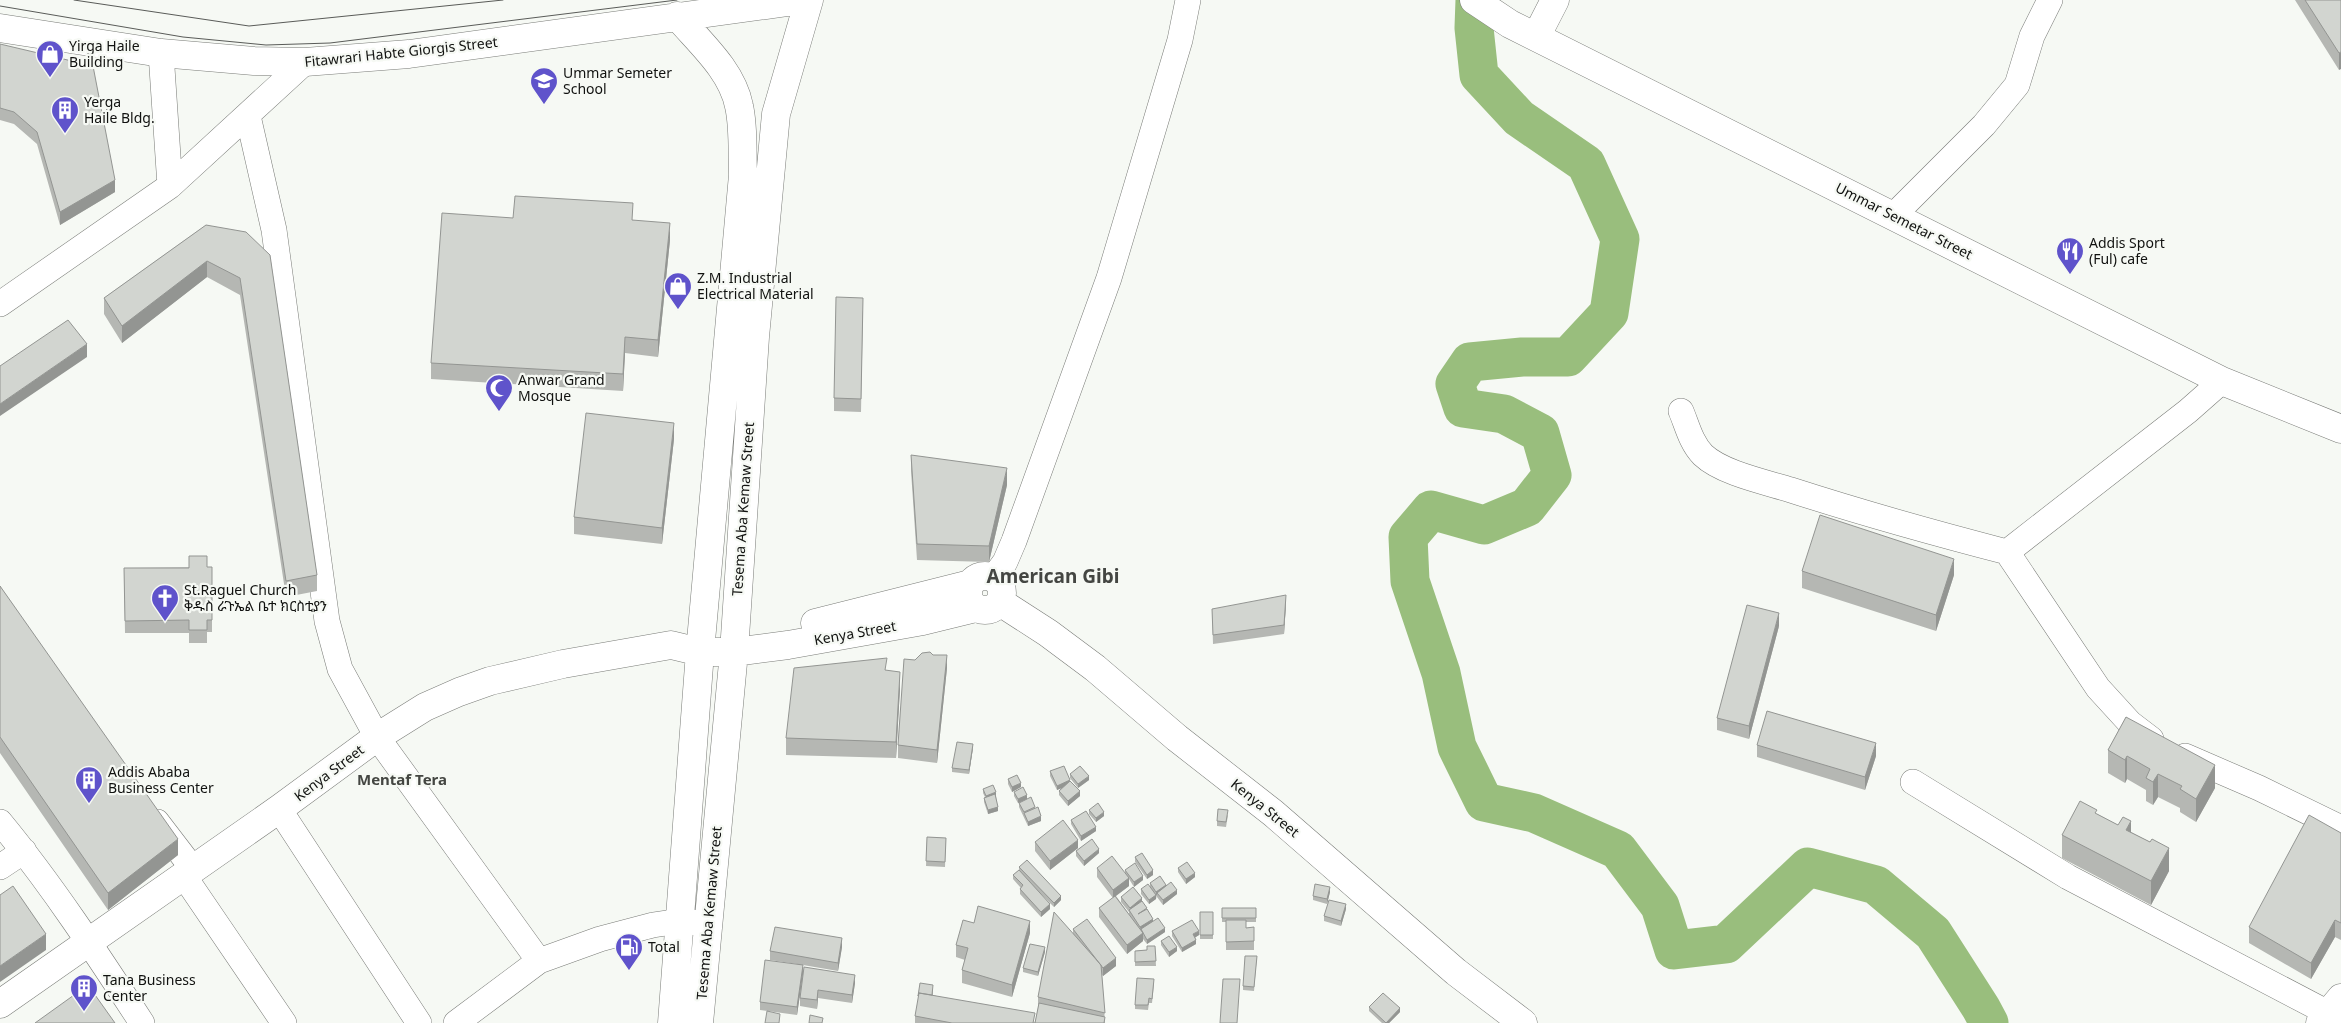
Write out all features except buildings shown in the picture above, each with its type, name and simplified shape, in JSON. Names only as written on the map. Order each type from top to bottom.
[{"type":"main road","name":"Fitawrari Habte Giorgis Street","points":[[0,28],[161,53],[254,61],[306,62],[409,54],[802,0]]},
{"type":"main road","name":"Tesema Aba Kemaw Street","points":[[699,1023],[734,643],[755,336],[776,114],[809,0]]},
{"type":"main road","name":"Ummar Semetar Street","points":[[1474,0],[1510,24],[2222,381],[2341,429]]},
{"type":"main road","points":[[1536,37],[1555,0]]},
{"type":"main road","name":"Tesema Aba Kemaw Street","points":[[672,1023],[701,644],[743,175],[739,106],[732,85],[718,63],[677,16]]},
{"type":"main road","name":"Kenya Street","points":[[0,1004],[279,810],[377,737],[425,707],[490,681],[563,664],[671,645],[734,643],[788,645],[870,631],[985,593],[1048,633],[1095,668],[1177,738],[1273,813],[1456,972],[1523,1023]]},
{"type":"street","points":[[985,593],[1005,562],[1018,533],[1109,278],[1180,40],[1188,0]]},
{"type":"street","points":[[1893,216],[1984,124],[2017,85],[2032,36],[2050,0]]},
{"type":"street","points":[[161,53],[170,186]]},
{"type":"street","points":[[0,304],[170,186],[306,62]]},
{"type":"street","points":[[248,116],[274,230],[327,621],[340,669],[377,737],[539,961]]},
{"type":"street","points":[[2007,552],[2188,411],[2222,381]]},
{"type":"street","points":[[1681,410],[1695,444],[1703,454],[1714,462],[1749,477],[1903,525],[2007,552],[2098,688],[2130,723],[2149,738],[2176,752],[2267,792],[2341,828]]},
{"type":"street","points":[[1912,782],[2068,877],[2333,1014]]},
{"type":"street","points":[[144,802],[284,1023]]},
{"type":"street","points":[[279,810],[419,1023]]},
{"type":"street","points":[[0,822],[24,851],[89,942],[142,1023]]},
{"type":"street","points":[[0,867],[24,851]]},
{"type":"street","points":[[456,1023],[539,961],[600,939],[680,921],[709,924]]},
{"type":"waterway","points":[[1475,0],[1474,28],[1479,75],[1519,118],[1586,164],[1620,239],[1609,313],[1568,357],[1522,357],[1470,362],[1455,384],[1463,408],[1504,414],[1540,433],[1552,475],[1527,507],[1484,525],[1431,510],[1408,537],[1410,581],[1441,673],[1457,747],[1484,802],[1534,813],[1618,850],[1660,906],[1674,950],[1726,944],[1808,867],[1876,885],[1933,933],[1989,1023]]},
{"type":"tram line","points":[[74,0],[249,26],[503,0]]},
{"type":"tram line","points":[[0,6],[183,37],[266,45],[330,43],[677,0]]},
{"type":"place","name":"Yirga Haile Building","points":[[50,78]]},
{"type":"place","name":"Ummar Semeter School","points":[[544,105]]},
{"type":"place","name":"Yerga Haile Bldg.","points":[[65,134]]},
{"type":"place","name":"Addis Sport (Ful) cafe","points":[[2070,275]]},
{"type":"place","name":"Z.M. Industrial Electrical Material","points":[[678,310]]},
{"type":"place","name":"Anwar Grand Mosque","points":[[499,412]]},
{"type":"place","name":"St.Raguel Church ቅዱስ ራጉኤል ቤተ ክርስቲያን","points":[[165,622]]},
{"type":"place","name":"Addis Ababa Business Center","points":[[89,804]]},
{"type":"place","name":"Total","points":[[629,971]]},
{"type":"place","name":"Tana Business Center","points":[[84,1012]]},
{"type":"district","name":"American Gibi","points":[[1053,576]]},
{"type":"district","name":"Mentaf Tera","points":[[402,780]]}]
